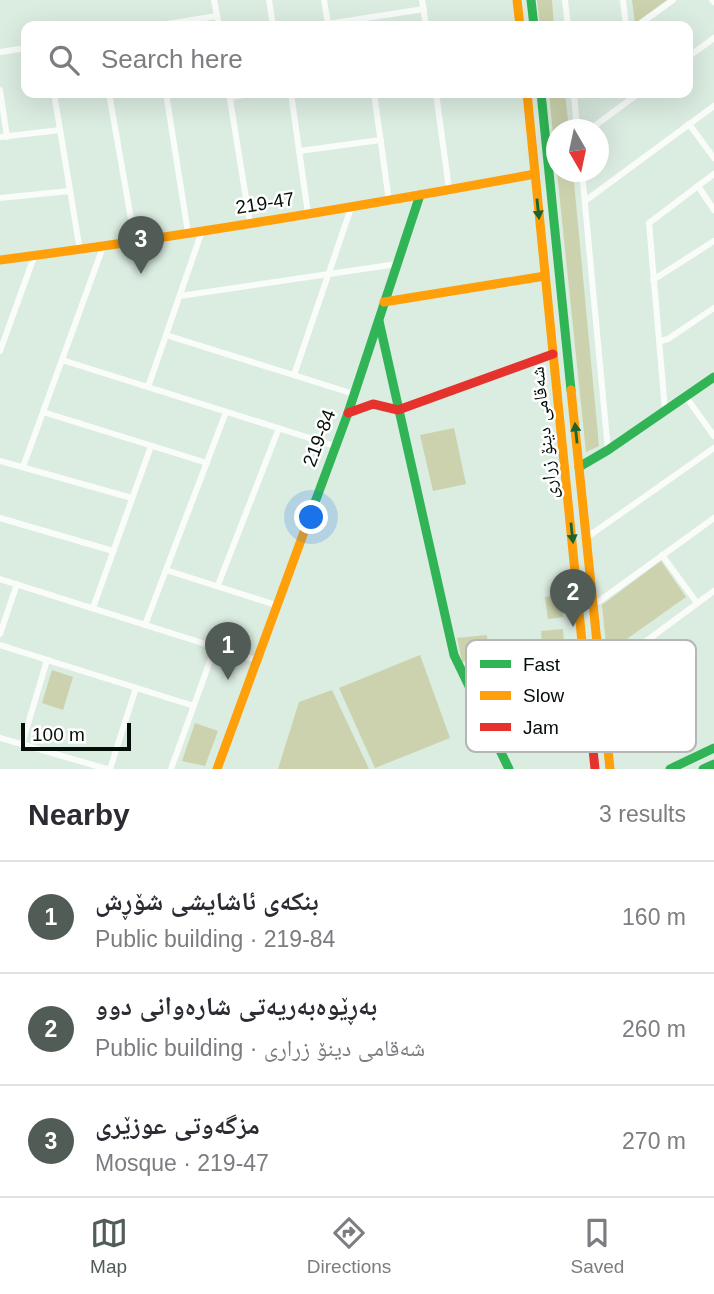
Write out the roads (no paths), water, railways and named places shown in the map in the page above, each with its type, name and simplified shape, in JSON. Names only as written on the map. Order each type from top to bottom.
[{"type":"street","points":[[214,0],[218,21]]},
{"type":"street","points":[[269,0],[272,21]]},
{"type":"street","points":[[324,0],[328,21]]},
{"type":"street","points":[[422,0],[425,21]]},
{"type":"street","points":[[517,0],[519,21]]},
{"type":"street","points":[[531,0],[533,21]]},
{"type":"street","points":[[565,0],[567,21]]},
{"type":"street","points":[[623,0],[625,21]]},
{"type":"street","points":[[644,21],[673,0]]},
{"type":"street","points":[[347,21],[424,9]]},
{"type":"street","points":[[186,21],[217,16]]},
{"type":"street","points":[[693,53],[714,38]]},
{"type":"street","points":[[0,52],[21,49]]},
{"type":"street","points":[[0,90],[4,137],[60,130]]},
{"type":"street","points":[[55,98],[80,251]]},
{"type":"street","points":[[110,98],[135,242]]},
{"type":"street","points":[[167,98],[188,233]]},
{"type":"street","points":[[229,98],[250,223]]},
{"type":"street","points":[[292,98],[308,214]]},
{"type":"street","points":[[375,98],[389,201]]},
{"type":"street","points":[[437,98],[449,190]]},
{"type":"street","name":"شەقامی دینۆ زراری","points":[[527,98],[582,640]]},
{"type":"street","name":"شەقامی دینۆ زراری","points":[[542,98],[597,640]]},
{"type":"street","points":[[575,98],[577,119]]},
{"type":"street","points":[[603,119],[630,98]]},
{"type":"street","points":[[585,201],[714,106]]},
{"type":"street","points":[[689,124],[714,158]]},
{"type":"street","points":[[299,151],[381,140]]},
{"type":"street","name":"219-47","points":[[0,260],[80,251],[351,208],[535,174]]},
{"type":"street","points":[[665,410],[649,223],[714,174]]},
{"type":"street","points":[[583,182],[608,450]]},
{"type":"street","points":[[698,186],[714,210]]},
{"type":"street","points":[[0,198],[70,191]]},
{"type":"street","name":"219-84","points":[[217,769],[348,413],[420,195]]},
{"type":"street","points":[[294,375],[351,208]]},
{"type":"street","points":[[148,387],[202,231]]},
{"type":"street","points":[[653,280],[714,241]]},
{"type":"street","points":[[23,467],[103,247]]},
{"type":"street","points":[[0,351],[34,257]]},
{"type":"street","points":[[180,296],[397,264]]},
{"type":"street","points":[[384,302],[545,276]]},
{"type":"street","points":[[660,341],[668,339],[714,309]]},
{"type":"street","points":[[378,320],[454,655],[466,680]]},
{"type":"street","points":[[0,323],[10,323]]},
{"type":"street","points":[[166,335],[354,394]]},
{"type":"street","points":[[348,413],[368,403],[388,405],[398,410],[553,354]]},
{"type":"street","points":[[62,360],[335,446]]},
{"type":"street","points":[[579,467],[714,377]]},
{"type":"street","points":[[685,397],[714,436]]},
{"type":"street","points":[[43,412],[206,463]]},
{"type":"street","points":[[145,625],[226,412]]},
{"type":"street","points":[[218,585],[279,428]]},
{"type":"street","points":[[93,608],[151,446]]},
{"type":"street","points":[[586,538],[714,448]]},
{"type":"street","points":[[0,461],[132,498]]},
{"type":"street","points":[[0,518],[113,551]]},
{"type":"street","points":[[593,603],[714,518]]},
{"type":"street","points":[[662,555],[697,603]]},
{"type":"street","points":[[166,570],[276,604]]},
{"type":"street","points":[[0,579],[256,660]]},
{"type":"street","points":[[0,634],[17,584]]},
{"type":"street","points":[[647,640],[714,591]]},
{"type":"street","points":[[0,645],[194,706]]},
{"type":"street","points":[[171,769],[215,647]]},
{"type":"street","points":[[22,744],[47,660]]},
{"type":"street","points":[[0,738],[108,769],[136,688]]},
{"type":"street","points":[[670,769],[714,748]]},
{"type":"street","points":[[501,752],[509,769]]},
{"type":"street","points":[[704,769],[714,764]]},
{"type":"place","name":"مزگه‌وتی عوزێری","points":[[141,274]]},
{"type":"place","name":"بەڕێوەبەریەتی شارەوانی دوو","points":[[573,627]]},
{"type":"place","name":"بنکەی ئاشایشی شۆڕش","points":[[228,680]]}]
